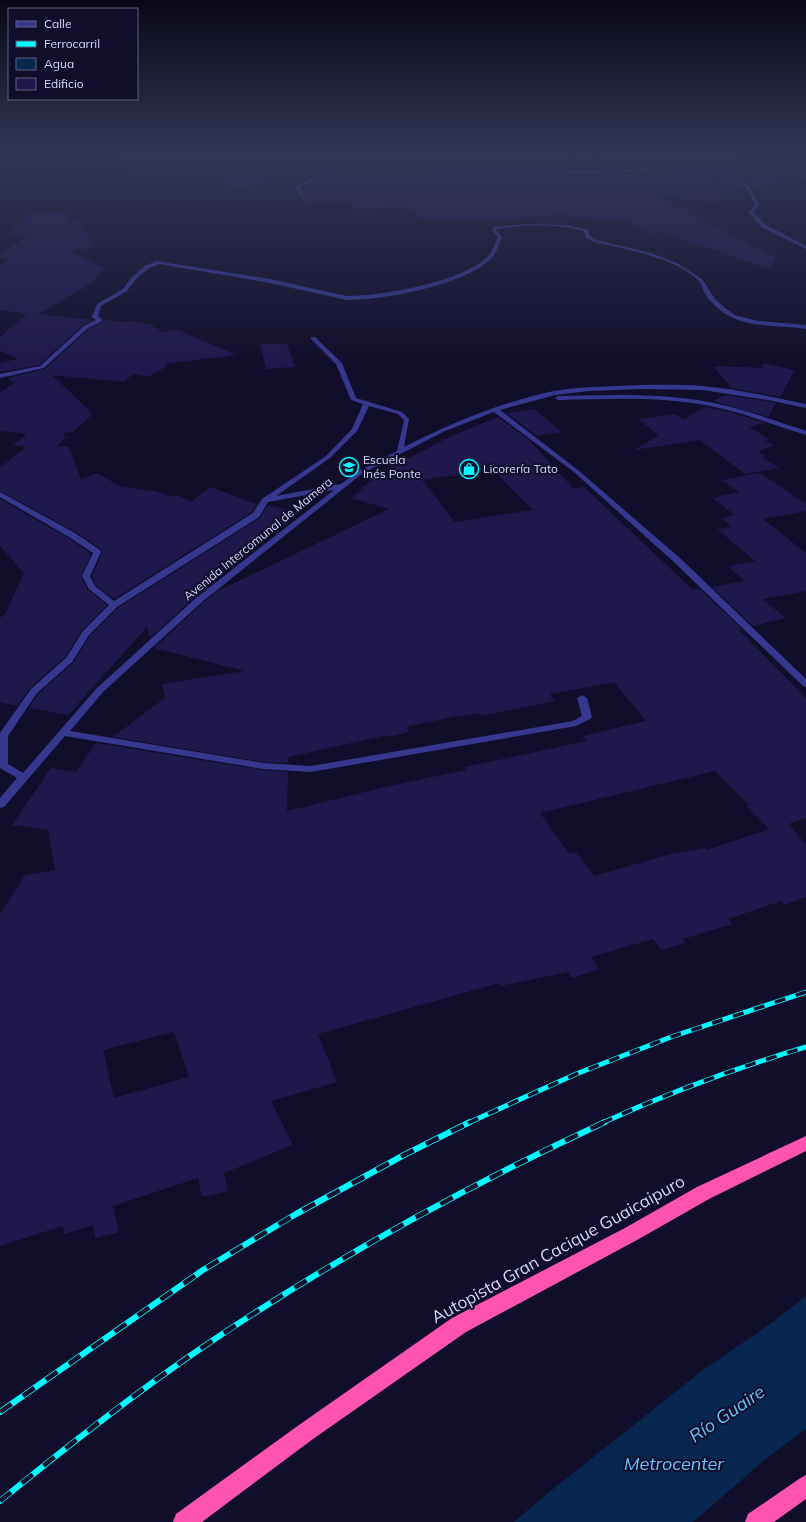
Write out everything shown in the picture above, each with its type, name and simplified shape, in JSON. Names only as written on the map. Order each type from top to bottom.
[{"type":"highway","name":"Autopista Gran Cacique Guaicaipuro","points":[[184,1522],[306,1432],[459,1325],[631,1234],[704,1193],[806,1143]]},
{"type":"highway","points":[[756,1522],[806,1486]]},
{"type":"street","points":[[763,225],[806,248]]},
{"type":"street","points":[[0,376],[42,367],[86,327],[99,321],[99,319],[95,317],[99,305],[125,290],[134,278],[147,267],[158,262],[270,281],[346,298],[380,296],[421,288],[453,278],[475,268],[490,257],[500,236],[494,231],[495,228],[502,226],[579,228],[586,230],[588,237],[596,241],[656,256],[680,267],[700,279],[708,294],[718,305],[734,317],[806,327]]},
{"type":"street","points":[[313,338],[338,363],[353,399],[400,413],[407,420],[400,452]]},
{"type":"street","name":"Avenida Intercomunal de Mamera","points":[[0,806],[100,690],[199,600],[361,472],[443,430],[495,409],[555,393],[589,389],[642,387],[702,388],[768,398],[806,406]]},
{"type":"street","points":[[517,404],[558,398],[636,397],[678,399],[710,404],[806,433]]},
{"type":"street","points":[[24,778],[3,765],[3,736],[34,691],[69,660],[86,633],[114,605],[256,515],[265,501],[328,457],[355,430],[366,403]]},
{"type":"street","points":[[495,409],[576,471],[678,561],[806,684]]},
{"type":"street","points":[[265,501],[344,486]]},
{"type":"street","points":[[0,494],[72,535],[97,552],[86,576],[92,587],[114,605]]},
{"type":"street","points":[[63,733],[263,766],[311,769],[576,723],[587,717],[582,698]]},
{"type":"water","name":"Metrocenter","points":[[806,1296],[806,1429],[767,1458],[693,1522],[514,1522],[699,1373],[773,1322]]},
{"type":"building","points":[[18,225],[82,225],[95,247],[68,251],[105,268],[92,283],[39,314],[93,320],[83,325],[39,365],[0,372],[0,363],[18,359],[0,351],[0,337],[27,314],[0,310],[0,268],[6,258],[0,258],[0,254],[29,235],[7,235]]},
{"type":"building","points":[[634,225],[713,225],[775,257],[770,269],[662,232],[649,233]]},
{"type":"building","points":[[103,320],[130,321],[151,325],[163,332],[176,329],[236,355],[164,364],[167,366],[148,377],[133,374],[124,382],[52,375],[93,414],[73,432],[63,433],[65,438],[57,446],[69,447],[81,479],[97,473],[121,487],[155,491],[175,497],[178,495],[191,502],[210,487],[257,504],[252,512],[114,599],[96,585],[92,576],[102,553],[101,549],[76,532],[0,491],[0,468],[26,447],[13,445],[27,434],[0,431],[0,392],[15,383],[7,378],[45,369],[89,329],[102,323]]},
{"type":"building","points":[[260,344],[287,344],[295,367],[266,369]]},
{"type":"building","points":[[762,363],[795,370],[780,397],[732,388],[713,366],[763,368]]},
{"type":"building","points":[[724,395],[776,403],[768,417],[713,401]]},
{"type":"building","points":[[705,407],[734,413],[765,423],[749,427],[769,439],[765,440],[774,446],[758,451],[766,456],[763,457],[779,468],[745,474],[699,440],[634,450],[659,435],[638,419],[676,414],[683,420]]},
{"type":"building","points":[[534,409],[562,432],[537,436],[507,413]]},
{"type":"building","points":[[498,417],[529,440],[574,489],[584,487],[693,590],[700,589],[742,629],[739,630],[806,698],[806,818],[788,824],[806,844],[806,897],[784,905],[781,901],[728,919],[732,924],[683,939],[686,943],[661,950],[653,939],[591,957],[599,969],[572,978],[568,972],[501,986],[499,983],[318,1034],[337,1082],[271,1101],[293,1145],[224,1173],[228,1191],[202,1197],[198,1178],[113,1206],[119,1232],[95,1238],[93,1225],[64,1234],[63,1226],[0,1246],[0,914],[25,875],[55,870],[48,830],[12,825],[51,768],[76,772],[96,743],[263,770],[288,772],[287,811],[394,785],[466,770],[465,767],[587,741],[583,736],[646,721],[614,682],[550,694],[555,701],[481,716],[479,713],[457,716],[406,727],[410,732],[388,737],[387,735],[288,757],[288,763],[263,762],[113,737],[165,698],[162,684],[245,671],[154,648],[203,603],[218,591],[389,509],[351,498],[365,488],[359,489],[406,460],[449,437]],"holes":[[[492,469],[533,510],[455,522],[422,480]],[[715,771],[750,806],[746,806],[769,829],[707,850],[704,848],[671,854],[594,876],[577,852],[569,854],[540,813]],[[174,1032],[189,1077],[114,1098],[103,1050]]]},
{"type":"building","points":[[760,473],[806,504],[806,511],[763,519],[806,553],[806,591],[762,599],[786,618],[753,626],[712,587],[745,581],[728,566],[755,561],[717,529],[732,527],[721,518],[735,515],[712,498],[739,492],[722,480]]},
{"type":"building","points":[[0,499],[68,538],[91,554],[81,577],[88,590],[107,605],[82,630],[65,657],[30,688],[17,706],[0,702],[0,618],[5,614],[24,573],[0,546]]},
{"type":"building","points":[[268,505],[299,513],[205,588],[150,638],[147,627],[68,715],[29,708],[38,694],[73,663],[90,636],[118,608],[260,518]]},
{"type":"railway","points":[[468,1123],[576,1074],[671,1037],[806,992]]},
{"type":"railway","points":[[602,1123],[652,1101],[702,1082],[806,1047]]},
{"type":"railway","points":[[0,1501],[149,1385],[248,1317],[347,1256],[449,1199],[605,1122]]},
{"type":"railway","points":[[0,1412],[203,1270],[296,1214],[404,1155],[468,1123]]},
{"type":"place","name":"Escuela Inés Ponte","points":[[349,467]]},
{"type":"place","name":"Licorería Tato","points":[[469,469]]},
{"type":"water label","name":"Río Guaire","points":[[727,1414]]}]
